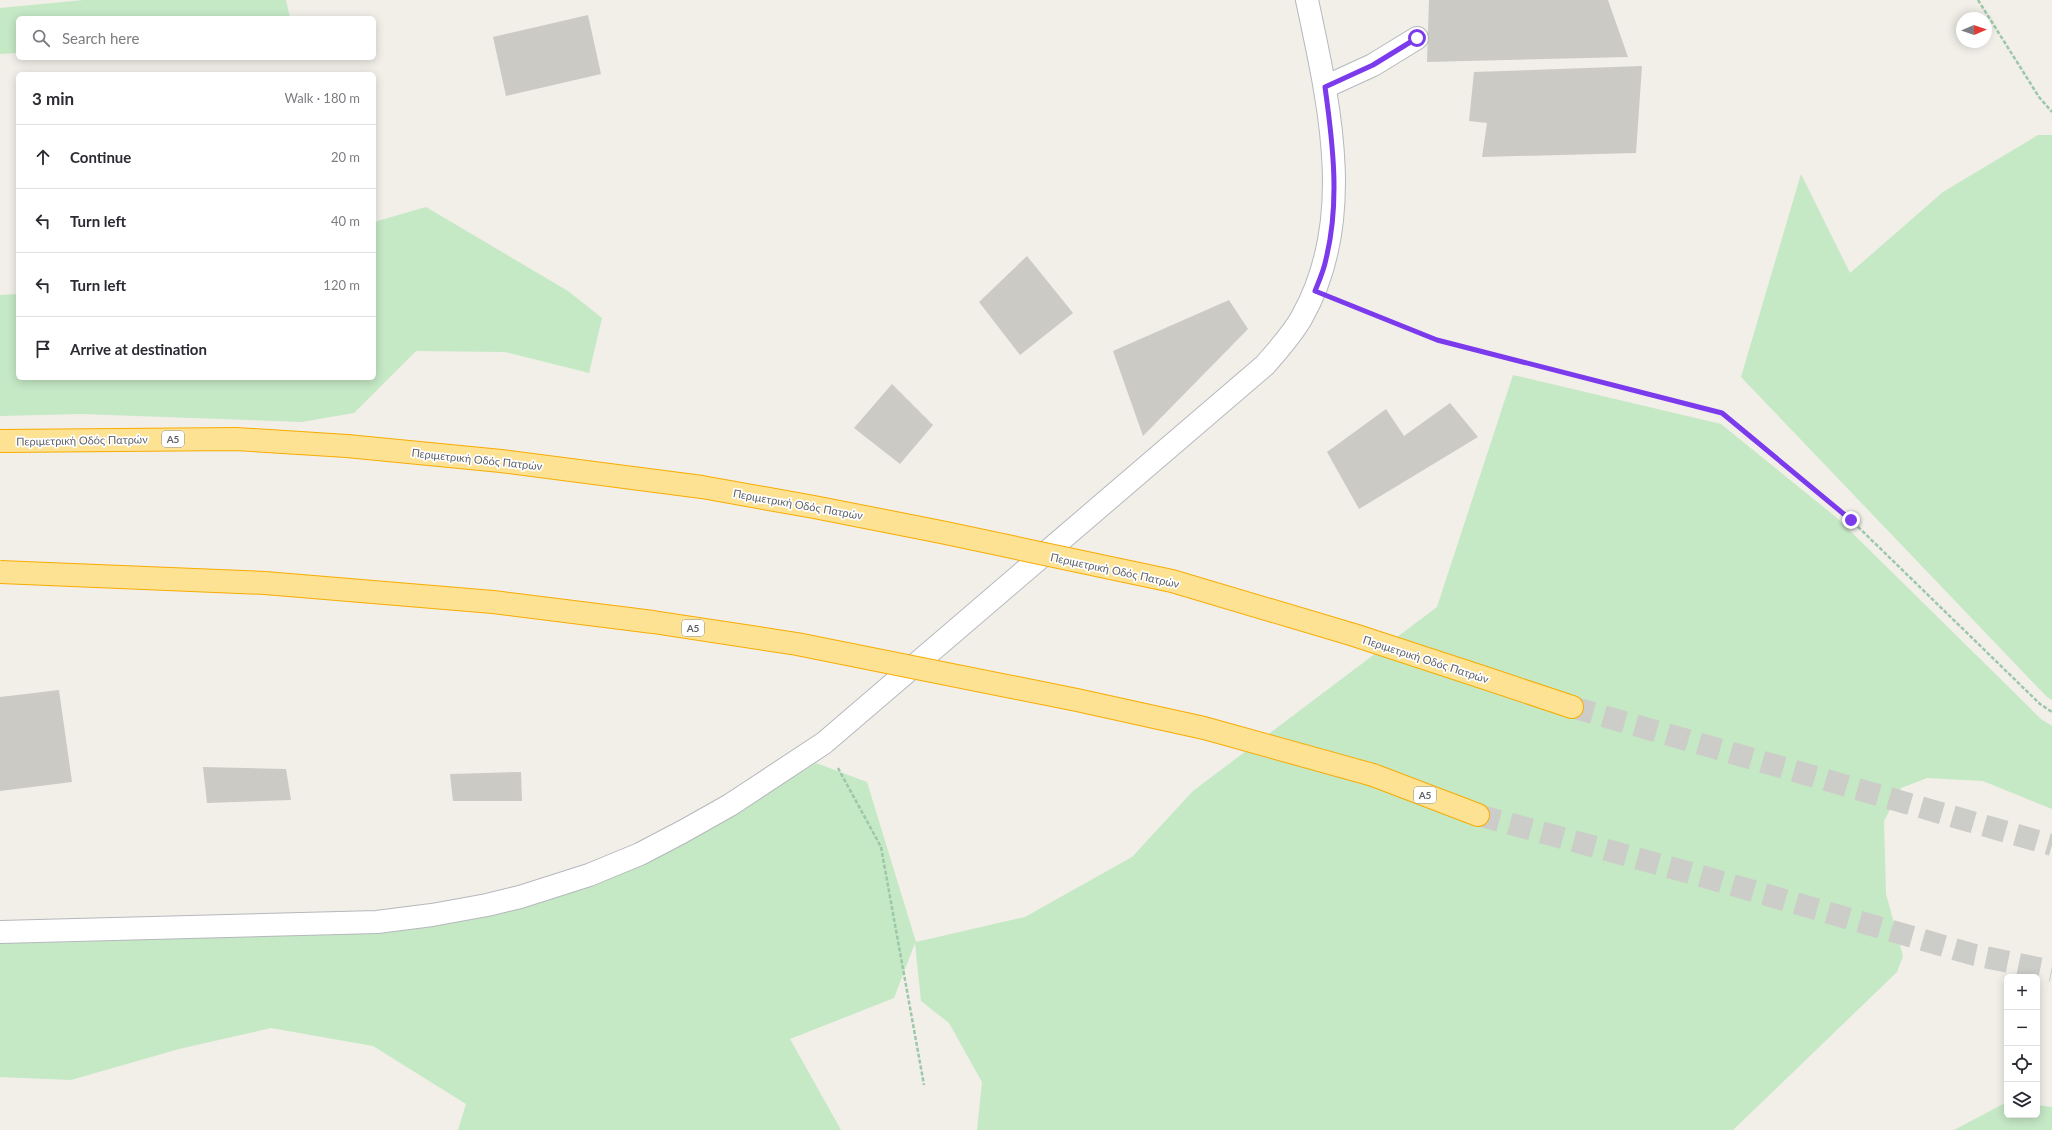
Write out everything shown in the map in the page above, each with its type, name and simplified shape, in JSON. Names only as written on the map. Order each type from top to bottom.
[{"type":"highway","name":"Περιμετρική Οδός Πατρών","points":[[0,441],[236,439],[347,446],[501,461],[702,487],[941,532],[1172,581],[1354,635],[1572,707]]},
{"type":"highway","name":"Α5","points":[[0,572],[265,583],[493,602],[653,622],[797,644],[1062,696],[1204,728],[1373,775],[1478,815]]},
{"type":"street","points":[[0,932],[377,922],[432,915],[494,903],[520,897],[589,875],[640,854],[730,805],[824,743],[1264,365],[1284,344],[1302,318],[1315,291],[1326,260],[1332,226],[1334,184],[1333,144],[1325,87],[1307,0]]},
{"type":"street","points":[[1325,87],[1373,65],[1417,38]]},
{"type":"path","points":[[1978,0],[2039,98],[2052,112]]},
{"type":"path","points":[[1315,291],[1437,340],[1722,413],[1851,520],[2040,704],[2052,712]]},
{"type":"path","points":[[824,743],[881,847],[924,1085]]},
{"type":"green space","points":[[84,0],[286,0],[290,16],[16,16],[16,53],[0,54],[0,8]]},
{"type":"green space","points":[[2038,135],[2052,135],[2052,700],[2047,697],[1741,377],[1801,174],[1850,273],[1943,192]]},
{"type":"green space","points":[[426,207],[568,291],[602,318],[589,373],[505,352],[416,351],[354,413],[301,422],[81,414],[0,416],[0,295],[16,294],[16,380],[376,380],[376,221]]},
{"type":"green space","points":[[1513,375],[1721,424],[1837,518],[2041,719],[2052,726],[2052,809],[1983,781],[1927,778],[1901,788],[1884,821],[1886,894],[1903,956],[1897,972],[1733,1130],[977,1130],[982,1082],[949,1023],[921,1001],[915,943],[894,998],[790,1039],[841,1130],[458,1130],[466,1104],[373,1046],[271,1028],[179,1049],[71,1080],[0,1077],[0,943],[77,942],[427,927],[506,911],[723,820],[816,763],[867,782],[916,942],[1025,917],[1132,857],[1193,791],[1437,607]]},
{"type":"green space","points":[[2004,1104],[2004,1118],[2040,1118],[2040,1105],[2052,1107],[2052,1130],[1954,1130]]},
{"type":"building","points":[[1429,0],[1608,0],[1628,57],[1427,62]]},
{"type":"building","points":[[588,15],[601,74],[506,96],[493,37]]},
{"type":"building","points":[[1642,66],[1636,153],[1482,157],[1487,123],[1469,121],[1474,72]]},
{"type":"building","points":[[1027,256],[1073,313],[1020,355],[979,302]]},
{"type":"building","points":[[1229,300],[1248,329],[1143,436],[1113,351]]},
{"type":"building","points":[[892,384],[933,425],[900,464],[854,428]]},
{"type":"building","points":[[1450,403],[1478,437],[1359,509],[1327,452],[1386,409],[1404,436]]},
{"type":"building","points":[[59,690],[72,782],[0,791],[0,697]]},
{"type":"building","points":[[203,767],[286,769],[291,800],[207,803]]},
{"type":"building","points":[[521,772],[522,801],[453,801],[450,774]]},
{"type":"tunnel","points":[[1572,707],[2052,845]]},
{"type":"tunnel","points":[[1478,815],[1691,873],[1975,955],[2052,971]]},
{"type":"route","points":[[1417,38],[1373,65],[1325,87],[1333,144],[1334,184],[1332,226],[1326,260],[1315,291],[1437,340],[1722,413],[1851,520]]}]
